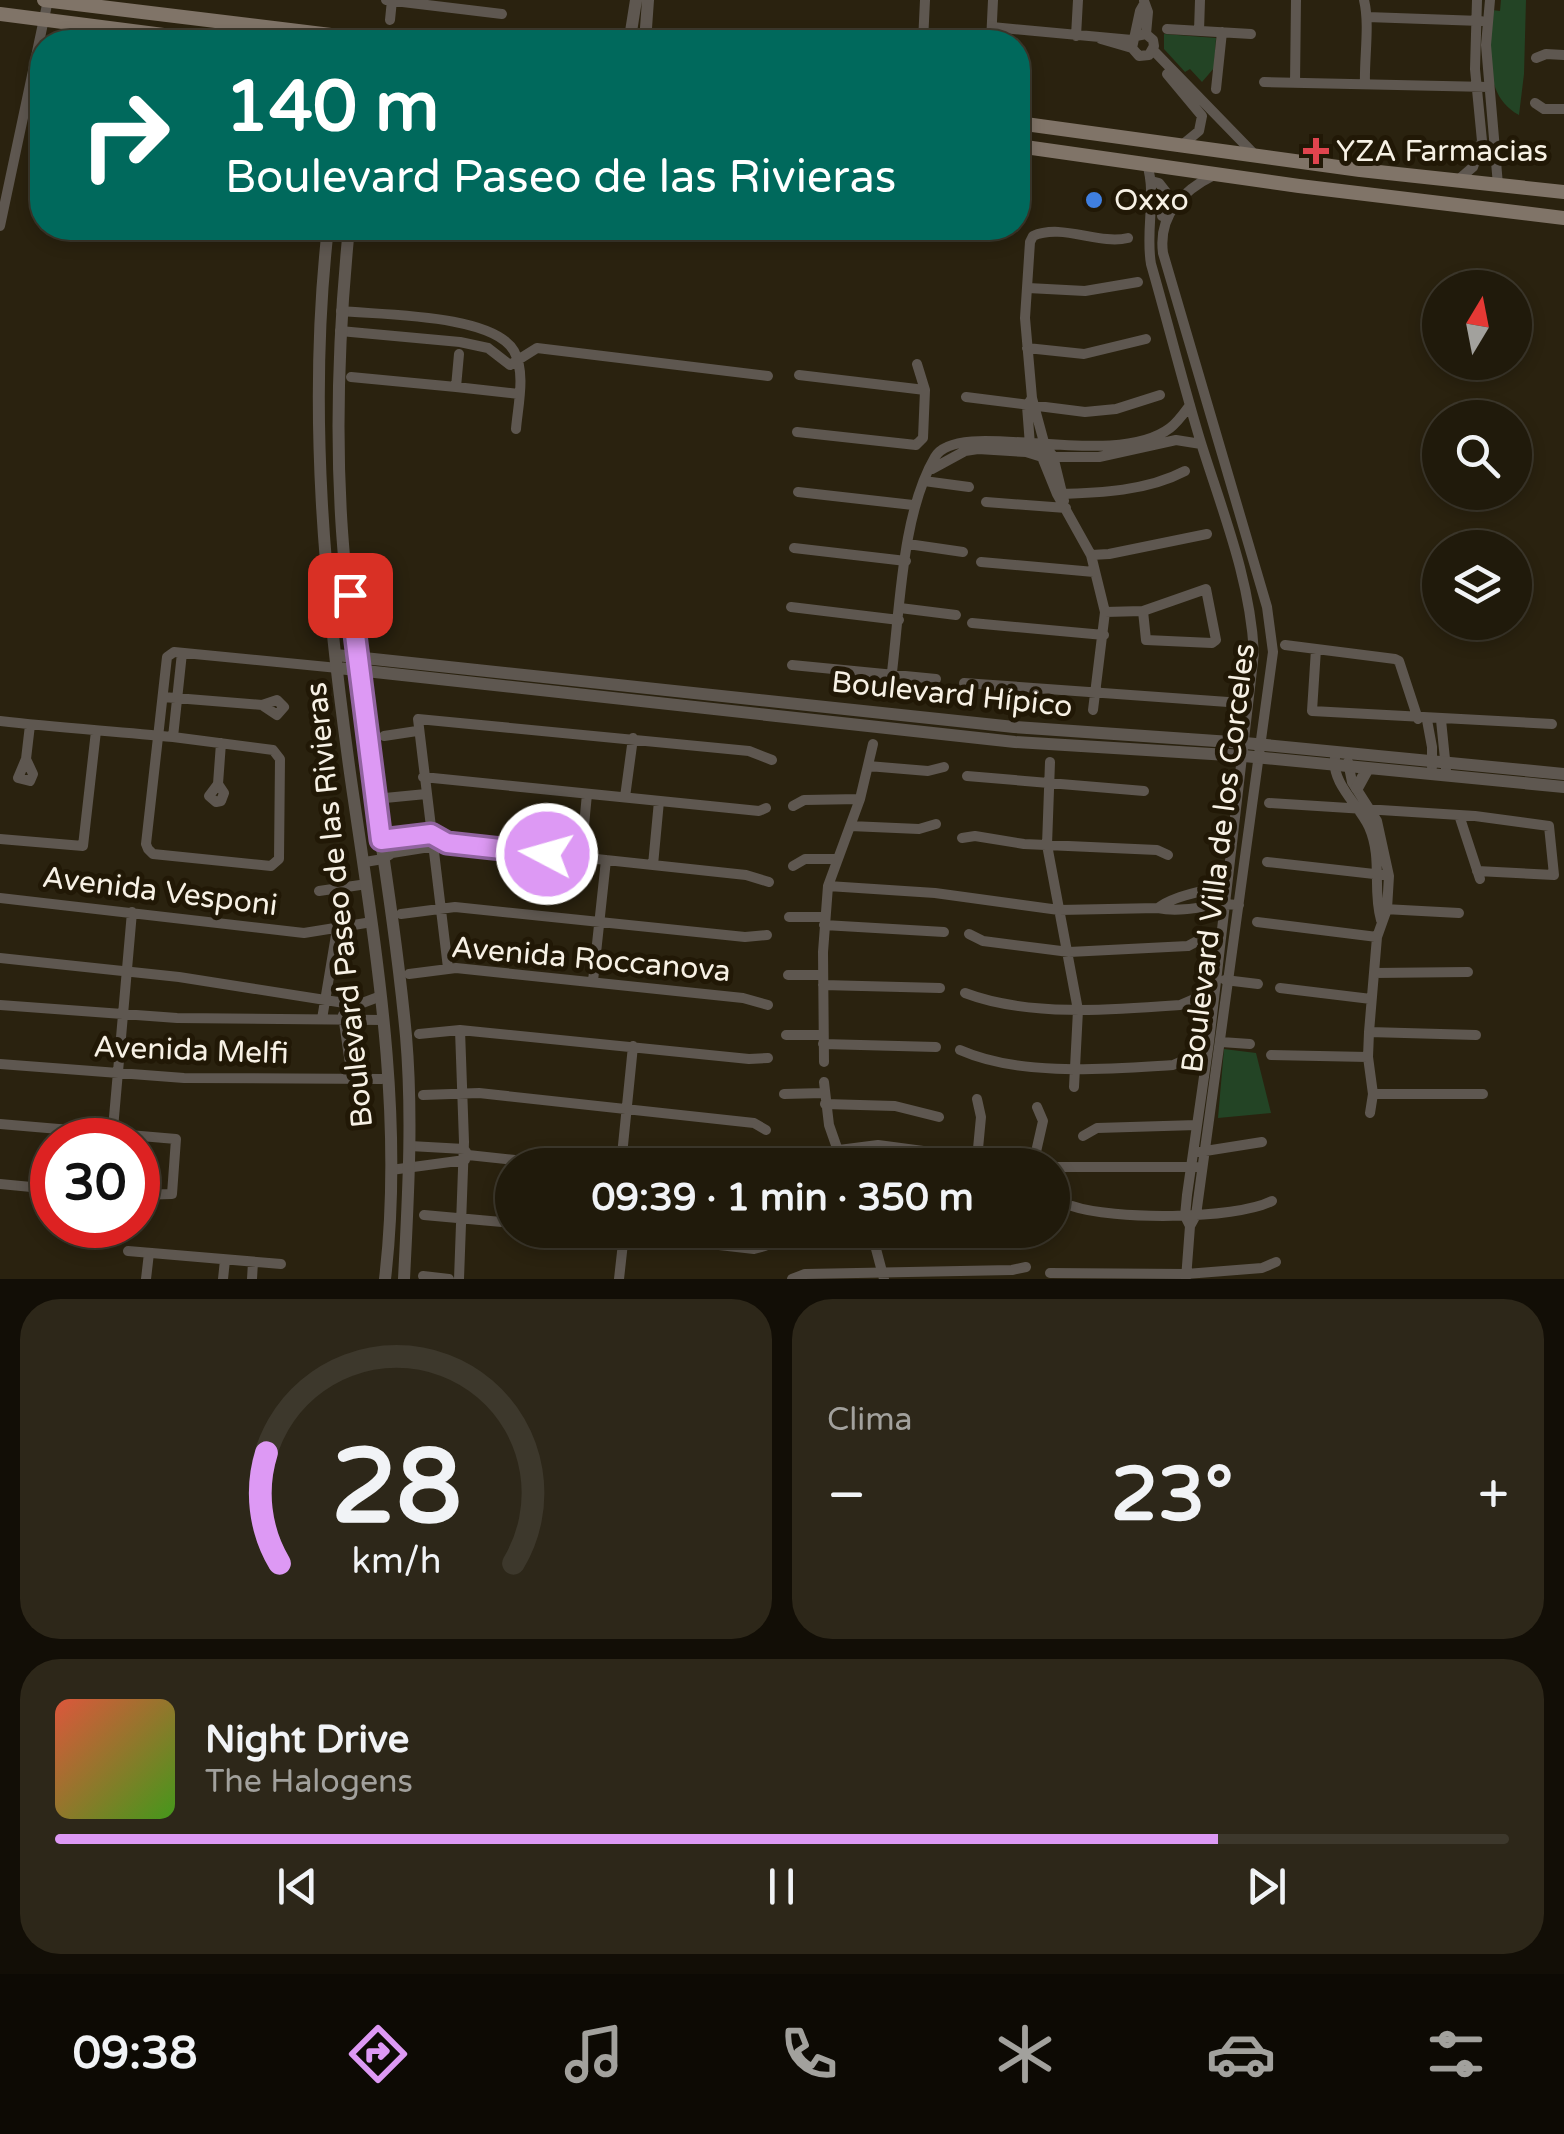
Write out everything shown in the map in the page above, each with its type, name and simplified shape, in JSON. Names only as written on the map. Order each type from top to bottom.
[{"type":"main road","points":[[46,0],[290,30]]},
{"type":"main road","points":[[0,14],[123,30]]},
{"type":"main road","points":[[1030,125],[1256,157],[1564,192]]},
{"type":"main road","points":[[1030,148],[1259,181],[1564,218]]},
{"type":"main road","points":[[1259,181],[1299,179],[1352,185],[1358,182],[1360,170]]},
{"type":"main road","points":[[1394,198],[1402,184],[1450,180]]},
{"type":"street","points":[[42,30],[46,0]]},
{"type":"street","points":[[390,20],[390,0],[502,14]]},
{"type":"street","points":[[924,30],[925,0]]},
{"type":"street","points":[[992,30],[993,0]]},
{"type":"street","points":[[1076,36],[1078,0]]},
{"type":"street","points":[[1199,31],[1200,0]]},
{"type":"street","points":[[1295,82],[1296,0]]},
{"type":"street","points":[[1364,0],[1365,84]]},
{"type":"street","points":[[1476,0],[1474,20],[1498,185]]},
{"type":"street","points":[[1450,180],[1473,167],[1480,150],[1490,0]]},
{"type":"street","points":[[1144,2],[1136,40],[1139,56],[1151,52]]},
{"type":"street","points":[[638,30],[642,4]]},
{"type":"street","points":[[1367,17],[1487,21]]},
{"type":"street","points":[[992,27],[1020,30]]},
{"type":"street","points":[[1167,30],[1251,34]]},
{"type":"street","points":[[1030,31],[1153,40],[1151,52],[1202,116],[1199,131],[1181,145]]},
{"type":"street","points":[[1216,89],[1222,32]]},
{"type":"street","points":[[1151,52],[1256,157]]},
{"type":"street","points":[[1536,58],[1564,55]]},
{"type":"street","points":[[1264,82],[1483,87]]},
{"type":"street","points":[[0,226],[30,86]]},
{"type":"street","points":[[1535,103],[1544,108],[1564,109]]},
{"type":"street","name":"Boulevard Villa de los Corceles","points":[[1147,164],[1152,181],[1148,244],[1186,391],[1201,444],[1272,626],[1272,677],[1221,1042],[1197,1125],[1199,1152]]},
{"type":"street","points":[[1152,181],[1165,188],[1176,168]]},
{"type":"street","points":[[1164,222],[1180,199],[1215,174]]},
{"type":"street","name":"Boulevard Villa de los Corceles","points":[[1165,188],[1162,244],[1238,532],[1253,631],[1245,749],[1226,883],[1208,1090],[1186,1276]]},
{"type":"street","points":[[1030,444],[1030,242],[1039,233],[1114,241],[1128,238]]},
{"type":"street","name":"Boulevard Paseo de las Rivieras","points":[[327,240],[318,358],[321,523],[381,996],[391,1170],[385,1279]]},
{"type":"street","name":"Boulevard Paseo de las Rivieras","points":[[349,240],[340,332],[342,532],[408,1066],[410,1168],[404,1279]]},
{"type":"street","points":[[1148,244],[1162,244]]},
{"type":"street","points":[[1028,288],[1085,292],[1138,282]]},
{"type":"street","points":[[341,311],[462,324],[489,330],[504,340],[517,362],[516,429]]},
{"type":"street","points":[[340,332],[460,342],[488,348],[510,365],[537,348],[768,376]]},
{"type":"street","points":[[1027,348],[1084,354],[1146,338]]},
{"type":"street","points":[[456,388],[459,354]]},
{"type":"street","points":[[917,364],[926,390],[919,441]]},
{"type":"street","points":[[799,375],[926,390]]},
{"type":"street","points":[[351,377],[519,394]]},
{"type":"street","points":[[1186,391],[1202,388]]},
{"type":"street","points":[[966,398],[1085,412],[1116,409],[1160,395]]},
{"type":"street","points":[[1032,404],[1063,499],[1092,555],[1105,612],[1093,710]]},
{"type":"street","points":[[890,695],[913,505],[938,462],[966,440],[1030,444],[1047,453],[1106,447],[1161,434],[1190,405]]},
{"type":"street","points":[[797,432],[919,441],[938,462]]},
{"type":"street","points":[[938,462],[978,449],[1099,457],[1182,439],[1201,444]]},
{"type":"street","points":[[986,502],[1116,492],[1185,471]]},
{"type":"street","points":[[924,482],[968,487]]},
{"type":"street","points":[[798,492],[913,505]]},
{"type":"street","points":[[1092,555],[1208,534]]},
{"type":"street","points":[[908,544],[963,552]]},
{"type":"street","points":[[794,548],[906,561]]},
{"type":"street","points":[[981,562],[1094,572]]},
{"type":"street","points":[[1105,612],[1142,611],[1206,589],[1216,640],[1146,640],[1142,611]]},
{"type":"street","points":[[792,607],[899,620]]},
{"type":"street","points":[[900,608],[956,615]]},
{"type":"street","points":[[972,623],[1104,635]]},
{"type":"street","points":[[1285,645],[1399,661],[1439,768]]},
{"type":"street","points":[[1316,649],[1310,710],[1552,724]]},
{"type":"street","points":[[173,737],[182,653]]},
{"type":"street","points":[[0,721],[30,725],[96,731],[158,736],[173,737],[272,750],[278,754],[276,864],[153,854],[148,850],[158,736],[162,697],[169,654],[337,662]]},
{"type":"street","name":"Boulevard Hípico","points":[[337,662],[895,721],[1030,728],[1342,758],[1564,787]]},
{"type":"street","points":[[792,666],[936,679]]},
{"type":"street","points":[[964,684],[1228,702]]},
{"type":"street","points":[[162,697],[262,705]]},
{"type":"street","points":[[384,736],[417,726],[426,718],[749,751],[772,760]]},
{"type":"street","points":[[1439,768],[1441,720]]},
{"type":"street","points":[[26,759],[30,725]]},
{"type":"street","points":[[417,726],[448,968]]},
{"type":"street","points":[[0,839],[82,846],[86,842],[96,731]]},
{"type":"street","points":[[625,797],[632,738]]},
{"type":"street","points":[[218,784],[221,744]]},
{"type":"street","points":[[824,1062],[824,921],[828,886],[860,799],[873,744]]},
{"type":"street","points":[[1342,758],[1352,790],[1382,834],[1382,913],[1368,1032],[1373,1094],[1370,1113]]},
{"type":"street","name":"Boulevard Hípico","points":[[1342,758],[1368,768],[1564,774]]},
{"type":"street","points":[[1050,762],[1047,845],[1078,1010],[1074,1088]]},
{"type":"street","points":[[868,766],[928,771],[944,767]]},
{"type":"street","points":[[1352,790],[1368,768]]},
{"type":"street","points":[[967,776],[1144,791]]},
{"type":"street","points":[[424,777],[760,811],[766,808]]},
{"type":"street","points":[[385,798],[426,794]]},
{"type":"street","points":[[581,857],[587,794]]},
{"type":"street","points":[[793,806],[804,800],[860,799]]},
{"type":"street","points":[[653,865],[659,801]]},
{"type":"street","points":[[1269,803],[1459,815],[1550,826],[1554,875],[1478,875],[1459,815]]},
{"type":"street","points":[[850,826],[920,829],[936,824]]},
{"type":"street","points":[[381,840],[431,834],[447,843],[746,875],[770,882]]},
{"type":"street","points":[[962,838],[1158,850],[1168,855]]},
{"type":"street","points":[[364,862],[447,843]]},
{"type":"street","points":[[792,866],[805,859],[837,859]]},
{"type":"street","points":[[593,982],[606,860]]},
{"type":"street","points":[[1266,862],[1384,876]]},
{"type":"street","points":[[1158,908],[1168,900],[1207,892],[1226,883],[1243,885]]},
{"type":"street","points":[[318,891],[368,884]]},
{"type":"street","points":[[828,886],[935,893],[1059,910],[1173,911],[1239,905]]},
{"type":"street","name":"Avenida Vesponi","points":[[0,898],[304,933],[372,922]]},
{"type":"street","points":[[401,914],[440,908],[599,920],[746,938],[767,935]]},
{"type":"street","points":[[114,1118],[132,912]]},
{"type":"street","points":[[1382,913],[1459,914]]},
{"type":"street","points":[[789,917],[944,932]]},
{"type":"street","points":[[1257,922],[1378,937]]},
{"type":"street","points":[[322,1019],[337,929]]},
{"type":"street","points":[[969,934],[983,940],[1069,952],[1188,946],[1203,938]]},
{"type":"street","points":[[1219,949],[1233,951]]},
{"type":"street","points":[[0,958],[127,971],[361,1006],[381,996]]},
{"type":"street","name":"Avenida Roccanova","points":[[409,974],[448,968],[743,998],[768,1006]]},
{"type":"street","points":[[1374,973],[1468,972]]},
{"type":"street","points":[[788,975],[940,988]]},
{"type":"street","points":[[1216,978],[1258,984]]},
{"type":"street","points":[[1280,988],[1371,999]]},
{"type":"street","points":[[965,993],[988,1000],[1078,1010],[1180,1005],[1194,999]]},
{"type":"street","points":[[347,1004],[342,1020],[352,1078]]},
{"type":"street","points":[[0,1005],[123,1016],[383,1020]]},
{"type":"street","points":[[361,1006],[361,1020]]},
{"type":"street","points":[[459,1279],[465,1155],[460,1030]]},
{"type":"street","points":[[419,1034],[460,1030],[768,1058]]},
{"type":"street","points":[[1368,1032],[1476,1035]]},
{"type":"street","points":[[786,1034],[936,1047]]},
{"type":"street","points":[[1221,1042],[1250,1044]]},
{"type":"street","points":[[623,1148],[633,1046]]},
{"type":"street","points":[[960,1050],[982,1058],[1076,1068],[1172,1065],[1187,1059]]},
{"type":"street","points":[[1271,1055],[1368,1057]]},
{"type":"street","name":"Avenida Melfi","points":[[0,1064],[118,1075],[229,1079],[352,1078],[385,1073]]},
{"type":"street","points":[[385,1073],[408,1066]]},
{"type":"street","points":[[423,1095],[463,1093],[627,1109],[754,1123],[766,1130]]},
{"type":"street","points":[[784,1094],[824,1093],[939,1117]]},
{"type":"street","points":[[824,1093],[837,1148]]},
{"type":"street","points":[[1373,1094],[1484,1094]]},
{"type":"street","points":[[977,1099],[981,1116],[978,1148]]},
{"type":"street","points":[[1036,1148],[1043,1121],[1038,1107]]},
{"type":"street","points":[[0,1124],[30,1127]]},
{"type":"street","points":[[1083,1136],[1097,1128],[1197,1125]]},
{"type":"street","points":[[160,1138],[176,1139],[178,1144],[172,1194],[160,1194]]},
{"type":"street","points":[[1199,1152],[1262,1142]]},
{"type":"street","points":[[410,1146],[495,1158]]},
{"type":"street","points":[[861,1148],[899,1148]]},
{"type":"street","points":[[391,1170],[465,1155]]},
{"type":"street","points":[[1070,1167],[1196,1167]]},
{"type":"street","points":[[0,1184],[30,1187]]},
{"type":"street","points":[[1072,1206],[1190,1219],[1256,1208],[1272,1201]]},
{"type":"street","points":[[424,1215],[495,1221]]},
{"type":"street","points":[[619,1279],[622,1248]]},
{"type":"street","points":[[876,1248],[884,1275]]},
{"type":"street","points":[[128,1252],[282,1264]]},
{"type":"street","points":[[146,1279],[149,1253]]},
{"type":"street","points":[[223,1279],[225,1260]]},
{"type":"street","points":[[252,1279],[259,1262]]},
{"type":"street","points":[[259,1262],[262,1279]]},
{"type":"street","points":[[1050,1274],[1186,1276],[1262,1268],[1276,1262]]},
{"type":"street","points":[[792,1279],[805,1274],[884,1275],[1012,1270],[1026,1266]]},
{"type":"street","points":[[423,1276],[450,1279]]},
{"type":"green space","points":[[1501,0],[1526,0],[1519,115],[1507,106],[1493,82],[1492,10],[1500,11]]},
{"type":"green space","points":[[1164,34],[1216,38],[1214,68],[1202,82],[1190,69],[1185,72],[1164,49]]},
{"type":"green space","points":[[1224,1049],[1256,1053],[1271,1113],[1218,1118]]},
{"type":"place","name":"YZA Farmacias","points":[[1316,151]]},
{"type":"place","name":"Oxxo","points":[[1094,200]]},
{"type":"route","points":[[350,595],[381,840],[431,834],[447,843],[547,854]]}]
